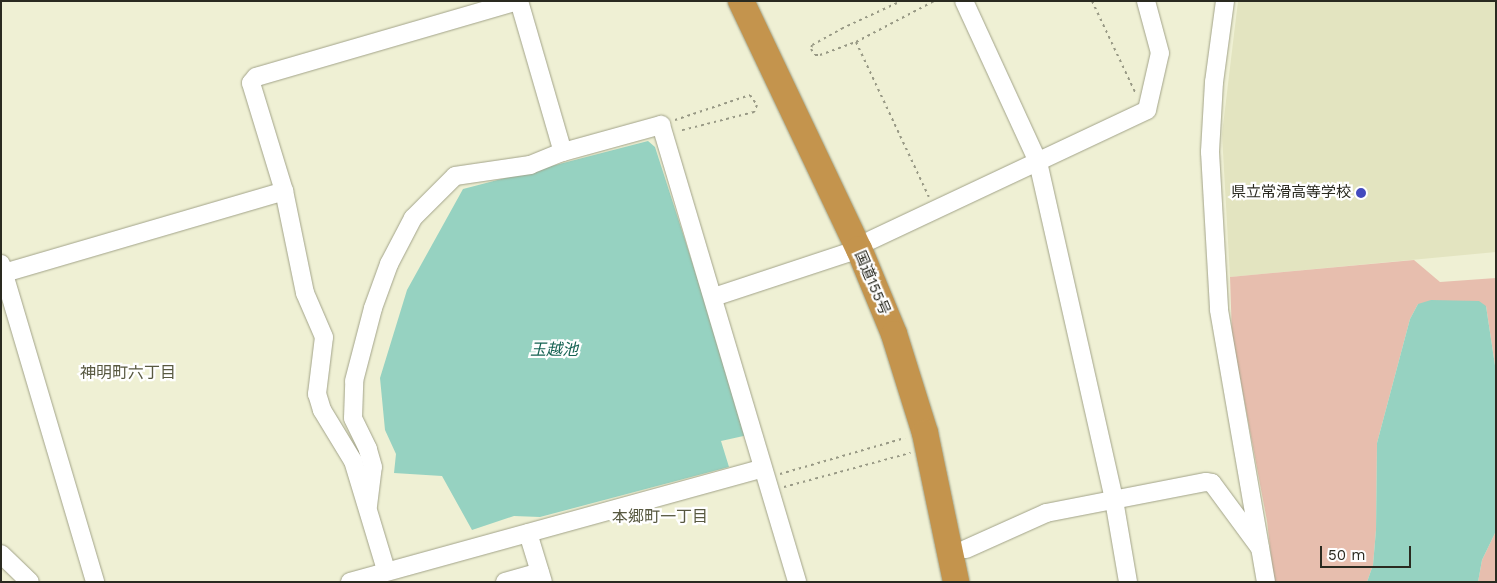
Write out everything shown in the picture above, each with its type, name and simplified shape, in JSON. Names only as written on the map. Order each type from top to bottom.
[{"type":"highway","name":"国道155号","points":[[741,1],[865,245],[923,366],[973,582]]},
{"type":"highway","name":"国道155号","points":[[758,1],[865,245],[917,404],[956,582]]},
{"type":"street","points":[[386,570],[368,506],[352,462],[322,410],[317,394],[324,337],[305,293],[284,191],[251,83],[256,77],[518,1],[563,152]]},
{"type":"street","points":[[964,1],[1038,162],[1114,500],[1128,582]]},
{"type":"street","points":[[714,297],[844,257],[865,245],[1144,112],[1152,98],[1160,61],[1146,1]]},
{"type":"street","points":[[1226,1],[1214,82],[1210,152],[1219,300],[1228,374],[1262,550],[1266,582]]},
{"type":"street","points":[[368,506],[372,467],[368,448],[352,418],[353,389],[373,308],[404,231],[455,176],[504,171],[563,152],[663,130],[797,582]]},
{"type":"street","points":[[95,582],[3,268],[284,191]]},
{"type":"street","points":[[350,582],[386,570],[528,533],[766,479]]},
{"type":"street","points":[[966,549],[1046,514],[1210,482],[1262,550]]},
{"type":"street","points":[[505,582],[541,577],[528,533]]},
{"type":"street","points":[[1,554],[30,582]]},
{"type":"path","points":[[902,1],[812,45],[815,55],[820,55],[856,42],[934,1]]},
{"type":"path","points":[[1092,1],[1144,112]]},
{"type":"path","points":[[856,42],[936,211]]},
{"type":"path","points":[[750,95],[757,105],[754,112],[663,130],[750,95]]},
{"type":"path","points":[[908,437],[911,452],[766,479],[834,456],[908,437]]},
{"type":"shaded area","name":"県立常滑高等学校","points":[[1238,1],[1496,1],[1496,252],[1230,277],[1222,134]]},
{"type":"shaded area","points":[[1414,260],[1440,282],[1496,278],[1496,372],[1486,306],[1418,304],[1410,319],[1377,443],[1376,530],[1373,565],[1367,582],[1274,582],[1267,521],[1232,336],[1230,277]]},
{"type":"shaded area","points":[[1496,531],[1496,582],[1478,582],[1482,560]]},
{"type":"water","name":"玉越池","points":[[648,141],[655,147],[748,435],[721,441],[729,467],[540,517],[514,516],[472,530],[442,476],[394,473],[396,454],[385,430],[380,378],[407,290],[463,189]]},
{"type":"water","points":[[1431,300],[1479,301],[1486,306],[1496,372],[1496,531],[1482,560],[1478,582],[1367,582],[1373,565],[1376,530],[1377,443],[1410,319],[1418,304]]},
{"type":"place","name":"県立常滑高等学校","points":[[1361,193]]},
{"type":"district","name":"神明町六丁目","points":[[128,373]]},
{"type":"district","name":"本郷町一丁目","points":[[660,517]]}]
